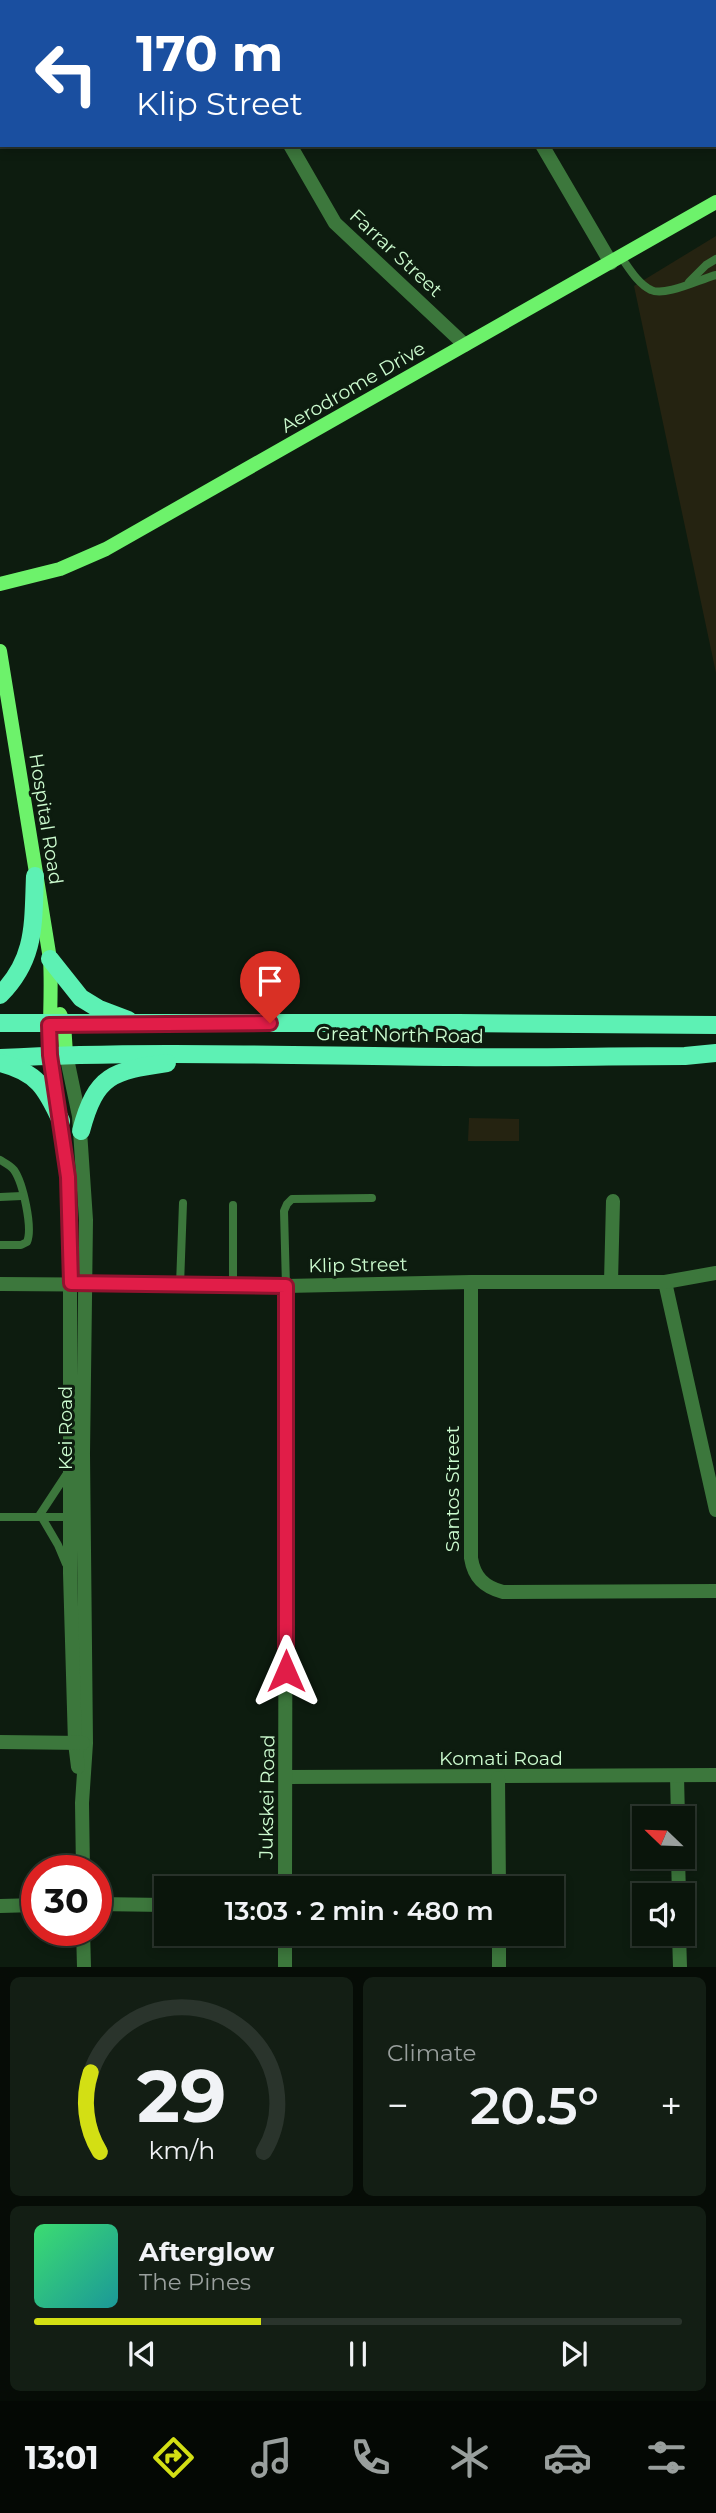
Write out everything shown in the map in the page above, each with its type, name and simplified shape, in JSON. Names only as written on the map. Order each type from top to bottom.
[{"type":"main road","points":[[0,996],[12,984],[31,944],[35,876]]},
{"type":"main road","points":[[50,959],[80,998],[99,1009],[136,1023]]},
{"type":"main road","name":"Great North Road","points":[[0,1023],[716,1025]]},
{"type":"main road","points":[[81,1131],[92,1098],[100,1085],[118,1072],[136,1066],[215,1052]]},
{"type":"main road","name":"Great North Road","points":[[0,1060],[58,1055],[215,1052],[457,1057],[685,1056],[716,1053]]},
{"type":"main road","points":[[0,1060],[28,1073],[48,1092],[61,1121]]},
{"type":"street","name":"Farrar Street","points":[[291,147],[335,223],[465,345]]},
{"type":"street","points":[[543,147],[616,260]]},
{"type":"street","name":"Aerodrome Drive","points":[[0,584],[60,569],[106,549],[716,202]]},
{"type":"street","name":"Hospital Road","points":[[0,652],[50,959],[58,1055]]},
{"type":"street","name":"Kei Road","points":[[58,1055],[61,1121],[78,1283],[77,1517],[83,1855]]},
{"type":"street","name":"Kei Road","points":[[58,1055],[81,1131],[85,1187],[70,1466],[77,1517],[70,1573],[81,1743]]},
{"type":"street","points":[[611,1282],[613,1201]]},
{"type":"street","name":"Klip Street","points":[[0,1284],[286,1286],[664,1282],[716,1273]]},
{"type":"street","name":"Santos Street","points":[[471,1282],[471,1558],[473,1570],[480,1580],[490,1589],[503,1592],[716,1591]]},
{"type":"street","points":[[664,1282],[716,1510]]},
{"type":"street","name":"Jukskei Road","points":[[285,1876],[286,1286]]},
{"type":"street","points":[[0,1742],[81,1743]]},
{"type":"street","points":[[677,1776],[678,1806]]},
{"type":"street","name":"Komati Road","points":[[286,1777],[716,1776]]},
{"type":"street","points":[[498,1778],[499,1876]]},
{"type":"street","points":[[112,1904],[154,1905]]},
{"type":"street","points":[[0,1906],[21,1905]]},
{"type":"street","points":[[83,1946],[83,1967]]},
{"type":"street","points":[[285,1946],[285,1967]]},
{"type":"street","points":[[499,1946],[499,1967]]},
{"type":"street","points":[[679,1946],[680,1967]]},
{"type":"lane","points":[[687,284],[716,259]]},
{"type":"lane","points":[[616,260],[654,291],[665,292],[716,275]]},
{"type":"lane","points":[[0,1160],[12,1167],[18,1177],[31,1229],[27,1242],[21,1245],[0,1245]]},
{"type":"lane","points":[[0,1197],[22,1196]]},
{"type":"lane","points":[[286,1286],[284,1211],[287,1203],[292,1199],[372,1198]]},
{"type":"lane","points":[[180,1285],[183,1203]]},
{"type":"lane","points":[[233,1205],[233,1285]]},
{"type":"lane","points":[[40,1516],[70,1466]]},
{"type":"lane","points":[[40,1516],[58,1545],[70,1573]]},
{"type":"lane","points":[[0,1517],[77,1517]]},
{"type":"shaded area","points":[[716,236],[716,673],[634,286]]},
{"type":"shaded area","points":[[469,1118],[519,1119],[519,1141],[468,1141]]},
{"type":"route","points":[[270,1023],[49,1025],[50,1055],[68,1177],[71,1283],[286,1286],[286,1671]]}]
